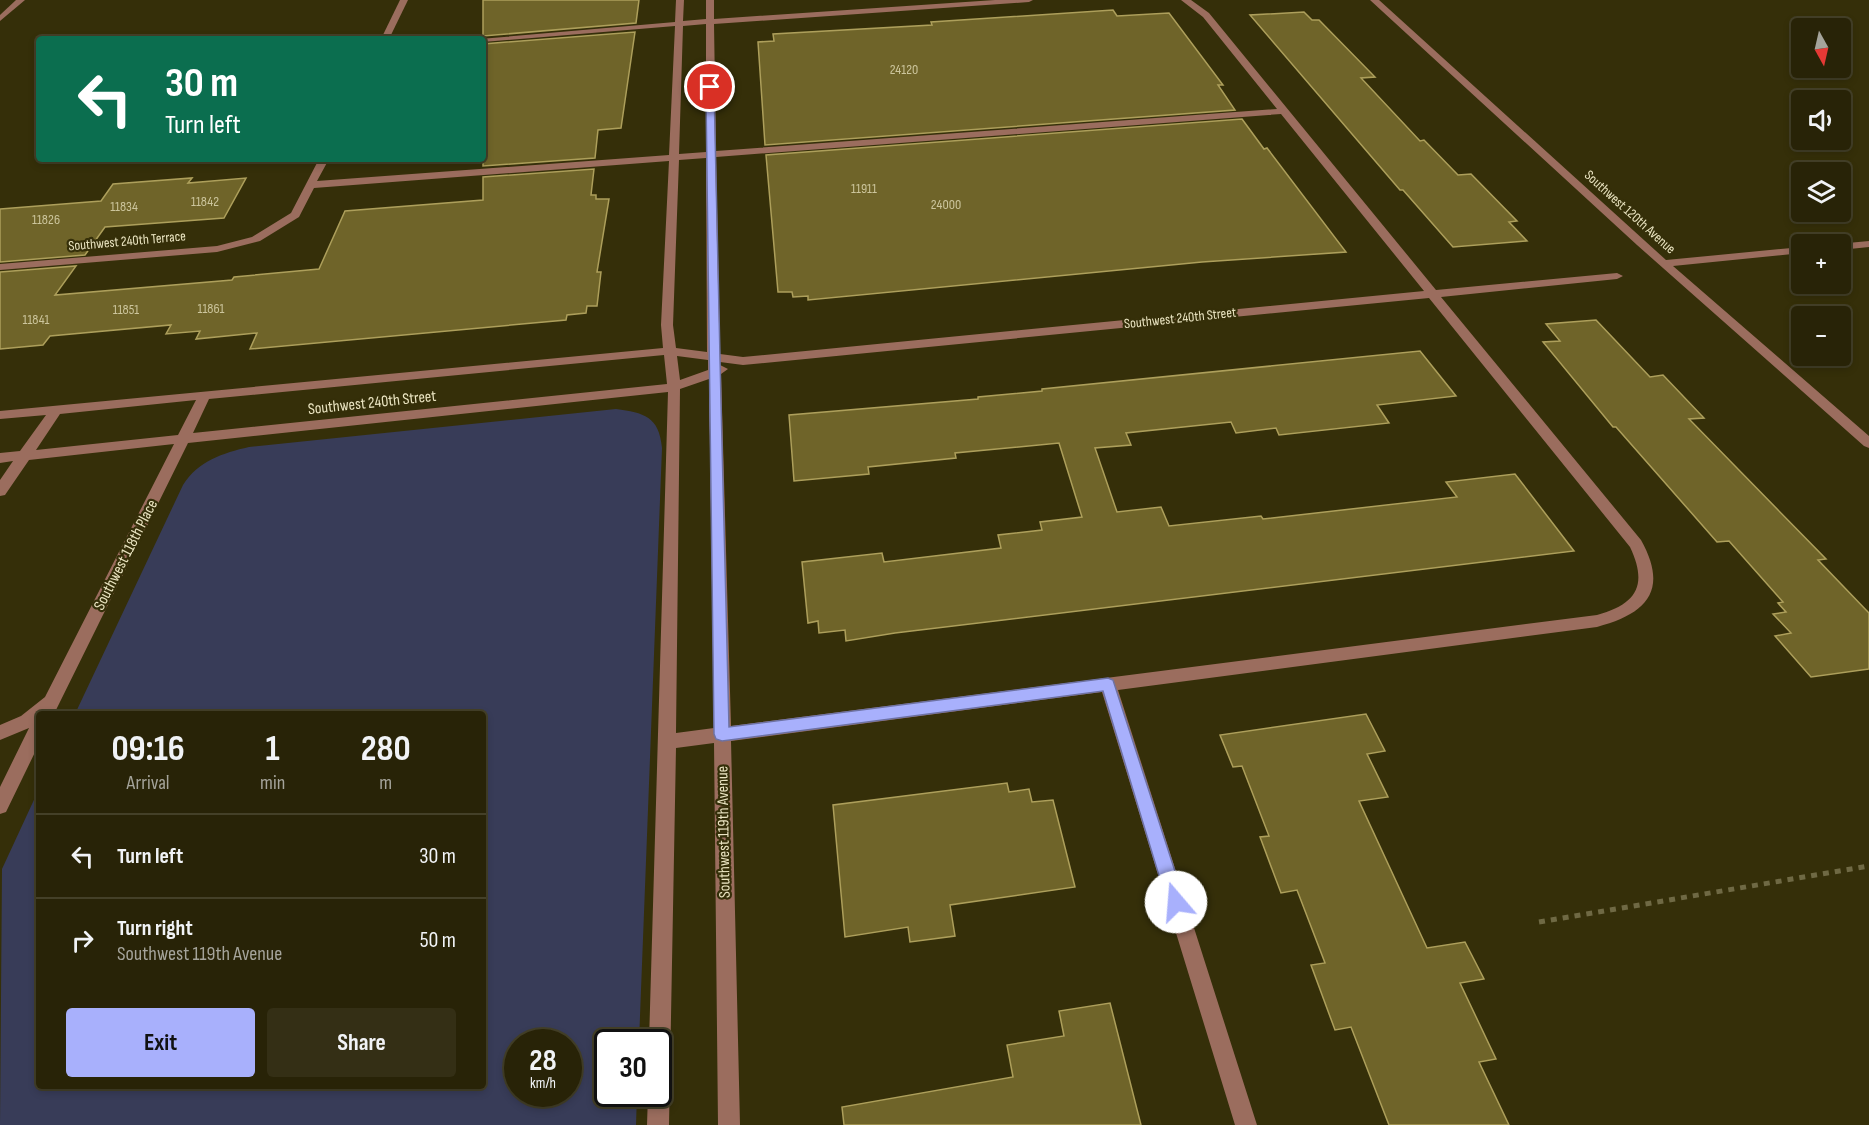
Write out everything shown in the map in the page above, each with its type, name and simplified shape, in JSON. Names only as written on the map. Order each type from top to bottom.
[{"type":"street","points":[[0,19],[21,0]]},
{"type":"street","points":[[386,36],[404,0]]},
{"type":"street","points":[[658,1125],[675,441],[674,387],[667,325],[680,0]]},
{"type":"street","name":"Southwest 119th Avenue","points":[[710,0],[729,1125]]},
{"type":"street","points":[[486,40],[680,23],[1029,0]]},
{"type":"street","points":[[666,742],[1597,621],[1623,614],[1638,603],[1647,580],[1646,565],[1636,544],[1202,11],[1185,0]]},
{"type":"street","name":"Southwest 120th Avenue","points":[[1374,0],[1665,263],[1869,443]]},
{"type":"street","points":[[311,185],[1283,111]]},
{"type":"street","points":[[311,185],[322,162]]},
{"type":"street","name":"Southwest 240th Terrace","points":[[0,267],[217,249],[256,239],[290,220],[311,185]]},
{"type":"street","points":[[1851,246],[1869,244]]},
{"type":"street","points":[[1665,263],[1791,251]]},
{"type":"street","name":"Southwest 240th Street","points":[[0,415],[670,351],[715,364],[1617,276]]},
{"type":"street","name":"Southwest 240th Street","points":[[0,458],[674,387],[715,364]]},
{"type":"street","name":"Southwest 118th Place","points":[[48,707],[205,395]]},
{"type":"street","points":[[0,491],[56,410]]},
{"type":"street","points":[[1108,684],[1246,1125]]},
{"type":"street","points":[[0,733],[36,714]]},
{"type":"street","points":[[0,806],[36,732]]},
{"type":"path","points":[[1539,922],[1869,866]]},
{"type":"shaded area","points":[[616,409],[635,412],[654,423],[662,448],[640,1029],[594,1029],[594,1107],[637,1107],[636,1125],[0,1125],[2,869],[36,795],[36,1089],[486,1089],[486,711],[76,711],[183,485],[196,470],[212,459],[249,447]]},
{"type":"building","points":[[483,0],[639,0],[636,23],[483,36]]},
{"type":"building","points":[[1113,10],[1117,16],[1169,13],[1223,85],[1218,85],[1235,110],[765,145],[758,42],[774,41],[773,34],[932,25],[931,22]]},
{"type":"building","points":[[1304,12],[1312,20],[1319,20],[1375,77],[1361,78],[1420,141],[1424,140],[1458,175],[1471,174],[1517,221],[1509,222],[1527,241],[1453,247],[1403,190],[1400,190],[1250,15]]},
{"type":"building","points":[[635,32],[621,128],[598,130],[595,158],[483,166],[483,162],[486,162],[486,44]]},
{"type":"building","points":[[1242,119],[1264,149],[1267,148],[1346,252],[1202,262],[808,300],[808,296],[793,297],[792,292],[778,292],[766,155]]},
{"type":"building","points":[[594,169],[591,195],[596,195],[596,199],[609,199],[597,272],[601,272],[597,306],[587,306],[586,313],[567,315],[566,320],[250,349],[257,333],[196,339],[200,331],[166,334],[171,325],[50,336],[43,345],[0,349],[0,272],[76,266],[55,295],[232,280],[234,277],[319,269],[345,211],[483,200],[483,177]]},
{"type":"building","points":[[192,178],[188,183],[246,178],[224,218],[105,227],[85,255],[0,262],[0,209],[101,201],[113,184]]},
{"type":"building","points":[[1596,320],[1650,377],[1663,375],[1704,418],[1689,419],[1826,559],[1818,560],[1869,613],[1869,669],[1811,677],[1775,636],[1791,633],[1773,614],[1786,612],[1778,603],[1783,602],[1729,541],[1717,542],[1616,427],[1613,427],[1543,342],[1560,341],[1546,324]]},
{"type":"building","points":[[1420,351],[1456,396],[1377,405],[1389,423],[1279,435],[1276,428],[1236,433],[1231,422],[1126,433],[1131,445],[1095,448],[1117,512],[1161,507],[1169,526],[1261,516],[1263,519],[1457,497],[1446,482],[1515,474],[1574,551],[895,633],[846,641],[845,630],[819,633],[818,621],[808,623],[802,562],[882,553],[884,562],[1001,548],[998,535],[1042,530],[1040,522],[1082,517],[1059,443],[955,453],[956,458],[868,467],[869,474],[794,481],[789,415],[978,399],[978,397],[1042,391],[1042,389]]},
{"type":"building","points":[[1366,714],[1385,751],[1367,754],[1388,797],[1359,801],[1427,948],[1465,942],[1484,979],[1460,983],[1496,1059],[1479,1062],[1509,1125],[1389,1125],[1351,1027],[1335,1030],[1311,965],[1325,963],[1297,890],[1281,893],[1260,837],[1269,836],[1242,766],[1233,767],[1220,735]]},
{"type":"building","points":[[1007,783],[1009,792],[1029,789],[1032,802],[1053,800],[1075,887],[950,905],[955,936],[910,942],[908,927],[845,937],[833,805]]},
{"type":"building","points":[[1110,1003],[1141,1125],[844,1125],[842,1107],[1013,1077],[1007,1045],[1064,1036],[1059,1011]]},
{"type":"route","points":[[710,87],[712,316],[717,427],[722,734],[1108,684],[1176,902]]}]
